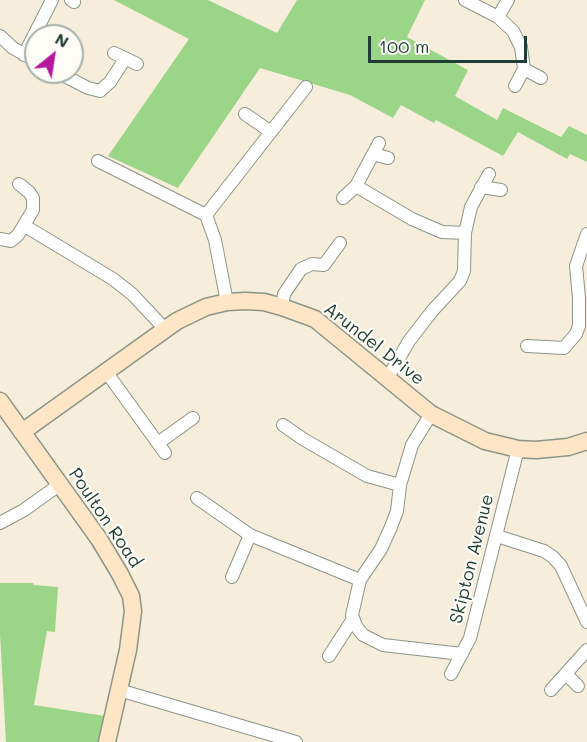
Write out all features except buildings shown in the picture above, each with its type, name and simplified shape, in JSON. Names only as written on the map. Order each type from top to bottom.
[{"type":"street","points":[[40,24],[52,0]]},
{"type":"street","points":[[465,0],[498,17],[513,31],[521,47],[524,69],[515,86]]},
{"type":"street","points":[[498,17],[508,0]]},
{"type":"street","points":[[0,36],[12,48],[24,55]]},
{"type":"street","points":[[80,84],[100,90],[111,82],[119,56],[137,64]]},
{"type":"street","points":[[524,69],[541,78]]},
{"type":"street","points":[[206,215],[306,87]]},
{"type":"street","points":[[246,114],[271,132]]},
{"type":"street","points":[[343,198],[356,186],[376,149],[388,158]]},
{"type":"street","points":[[98,161],[206,215],[215,240],[227,302]]},
{"type":"street","points":[[387,379],[415,333],[460,281],[464,271],[465,233],[471,207],[489,174]]},
{"type":"street","points":[[0,239],[11,240],[25,226],[34,203],[29,192],[19,184]]},
{"type":"street","points":[[356,186],[412,219],[441,232],[465,233]]},
{"type":"street","points":[[481,187],[501,190]]},
{"type":"street","points":[[25,226],[113,279],[132,294],[165,329]]},
{"type":"street","points":[[526,346],[566,353],[579,326],[576,266],[587,234]]},
{"type":"street","points":[[282,307],[284,294],[301,269],[312,264],[324,265],[340,243]]},
{"type":"street","name":"Arundel Drive","points":[[22,432],[165,329],[192,313],[227,302],[264,302],[315,319],[431,414],[485,441],[518,449],[536,450],[568,447],[587,441]]},
{"type":"street","points":[[106,373],[162,448],[193,418]]},
{"type":"street","name":"Poulton Road","points":[[0,401],[99,539],[130,596],[133,611],[128,650],[107,742]]},
{"type":"street","points":[[329,656],[353,619],[353,604],[360,580],[381,549],[391,527],[397,512],[400,485],[412,445],[431,414]]},
{"type":"street","points":[[283,425],[299,443],[367,476],[400,485]]},
{"type":"street","name":"Skipton Avenue","points":[[451,674],[471,638],[518,449]]},
{"type":"street","points":[[0,523],[24,510],[59,484]]},
{"type":"street","points":[[197,498],[214,517],[250,535],[360,580]]},
{"type":"street","points":[[232,577],[250,535]]},
{"type":"street","points":[[497,536],[543,551],[553,557],[561,566],[587,622]]},
{"type":"street","points":[[353,619],[363,634],[383,645],[462,654]]},
{"type":"street","points":[[551,690],[587,650]]},
{"type":"street","points":[[566,674],[578,686]]},
{"type":"street","points":[[118,690],[279,740],[296,742]]},
{"type":"green space","points":[[114,0],[208,0],[277,33],[297,0],[425,0],[407,37],[468,70],[455,96],[497,120],[503,108],[561,137],[569,126],[587,135],[587,162],[570,154],[567,159],[518,132],[503,156],[436,120],[434,123],[401,105],[393,118],[350,95],[260,68],[178,188],[108,156],[189,39]]},
{"type":"green space","points":[[0,583],[33,583],[34,585],[58,587],[55,632],[47,631],[34,705],[105,716],[99,742],[6,742],[0,634]]}]
